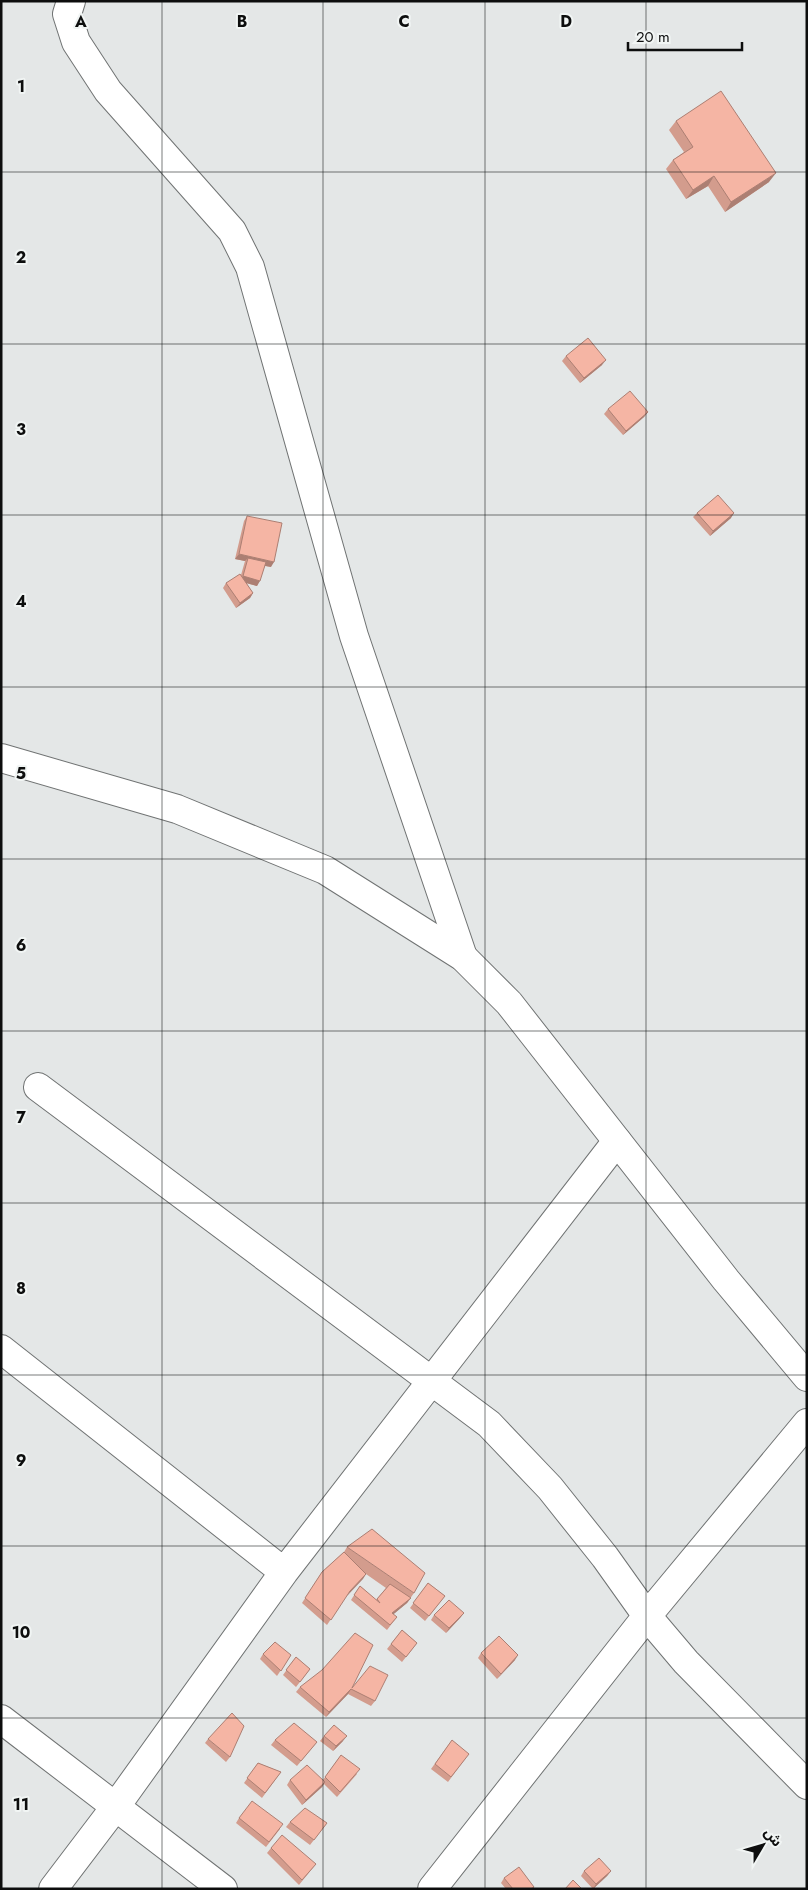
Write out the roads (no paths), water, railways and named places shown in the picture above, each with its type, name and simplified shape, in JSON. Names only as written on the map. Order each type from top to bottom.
[{"type":"street","points":[[70,1],[67,14],[76,42],[108,91],[232,231],[250,267],[354,636],[463,957]]},
{"type":"street","points":[[1,758],[176,809],[325,870],[463,957],[509,1003],[726,1280],[807,1377]]},
{"type":"street","points":[[38,1087],[490,1424],[550,1488],[605,1557],[647,1616],[686,1662],[807,1785]]},
{"type":"street","points":[[53,1889],[116,1806],[284,1572],[617,1140]]},
{"type":"street","points":[[1,1349],[284,1572]]},
{"type":"street","points":[[432,1889],[647,1616],[807,1423]]},
{"type":"street","points":[[1,1719],[223,1889]]}]
